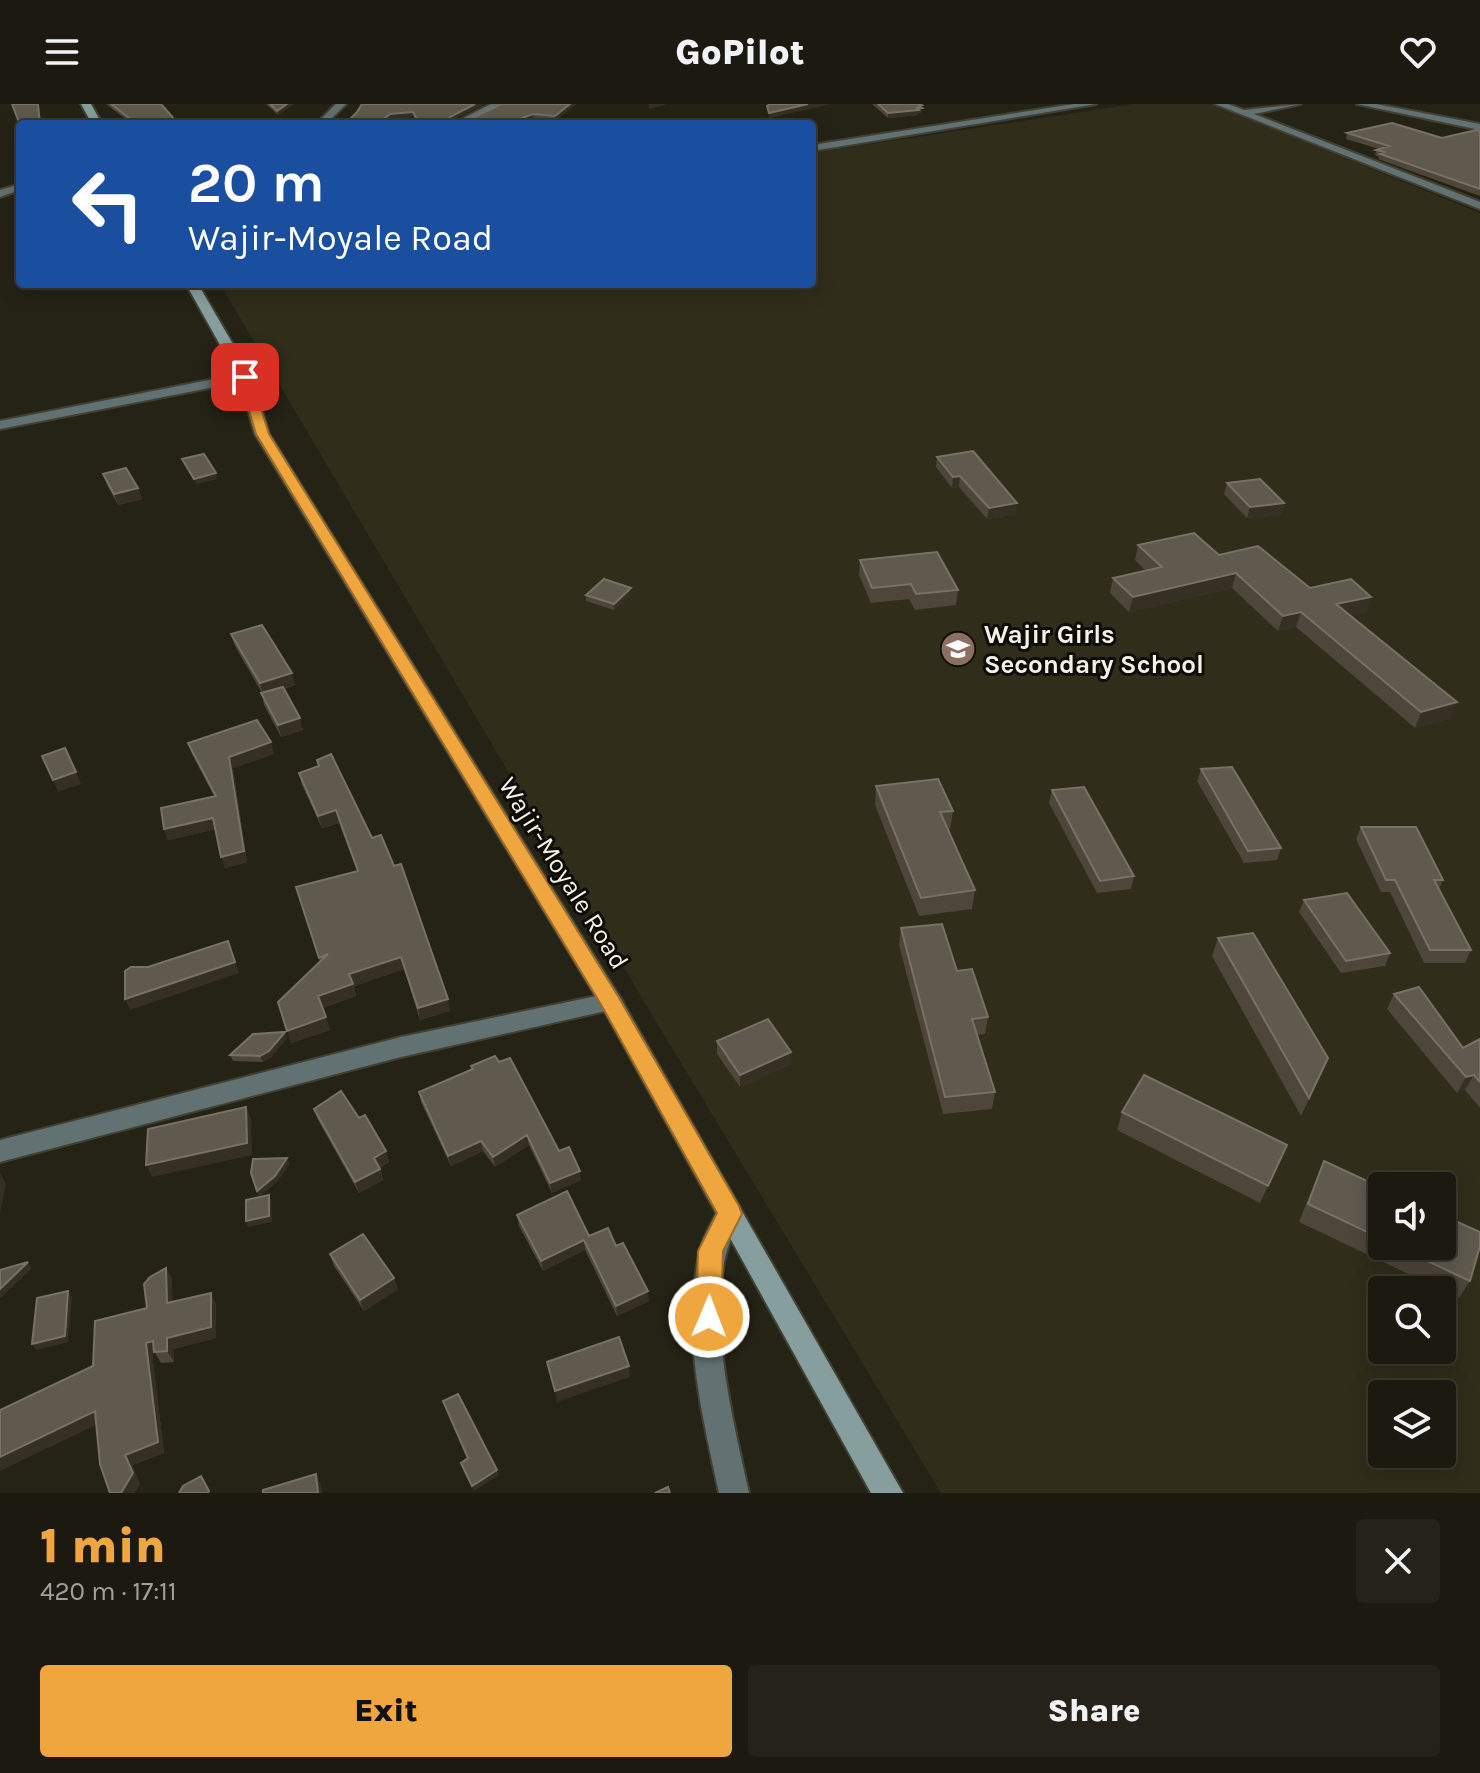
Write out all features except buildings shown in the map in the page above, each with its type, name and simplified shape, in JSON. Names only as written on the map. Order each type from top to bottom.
[{"type":"main road","name":"Wajir-Moyale Road","points":[[194,288],[245,377],[262,434],[611,1002],[888,1493]]},
{"type":"street","points":[[325,120],[341,104]]},
{"type":"street","points":[[465,120],[498,104]]},
{"type":"street","points":[[816,147],[1091,104]]},
{"type":"street","points":[[1220,104],[1480,206]]},
{"type":"street","points":[[1244,113],[1296,104]]},
{"type":"street","points":[[1362,104],[1480,127]]},
{"type":"street","points":[[0,425],[245,377]]},
{"type":"street","points":[[0,1151],[401,1047],[611,1002]]},
{"type":"street","points":[[730,1214],[719,1229],[711,1251],[709,1368],[734,1493]]},
{"type":"shaded area","name":"Wajir Girls Secondary School","points":[[1134,104],[1212,104],[1480,213],[1480,1493],[941,1493],[652,1015],[222,288],[816,288],[816,152]]},
{"type":"place","name":"Wajir Girls Secondary School","points":[[958,649]]},
{"type":"route","points":[[245,377],[262,434],[611,1002],[730,1214],[719,1229],[711,1251],[709,1317]]}]
